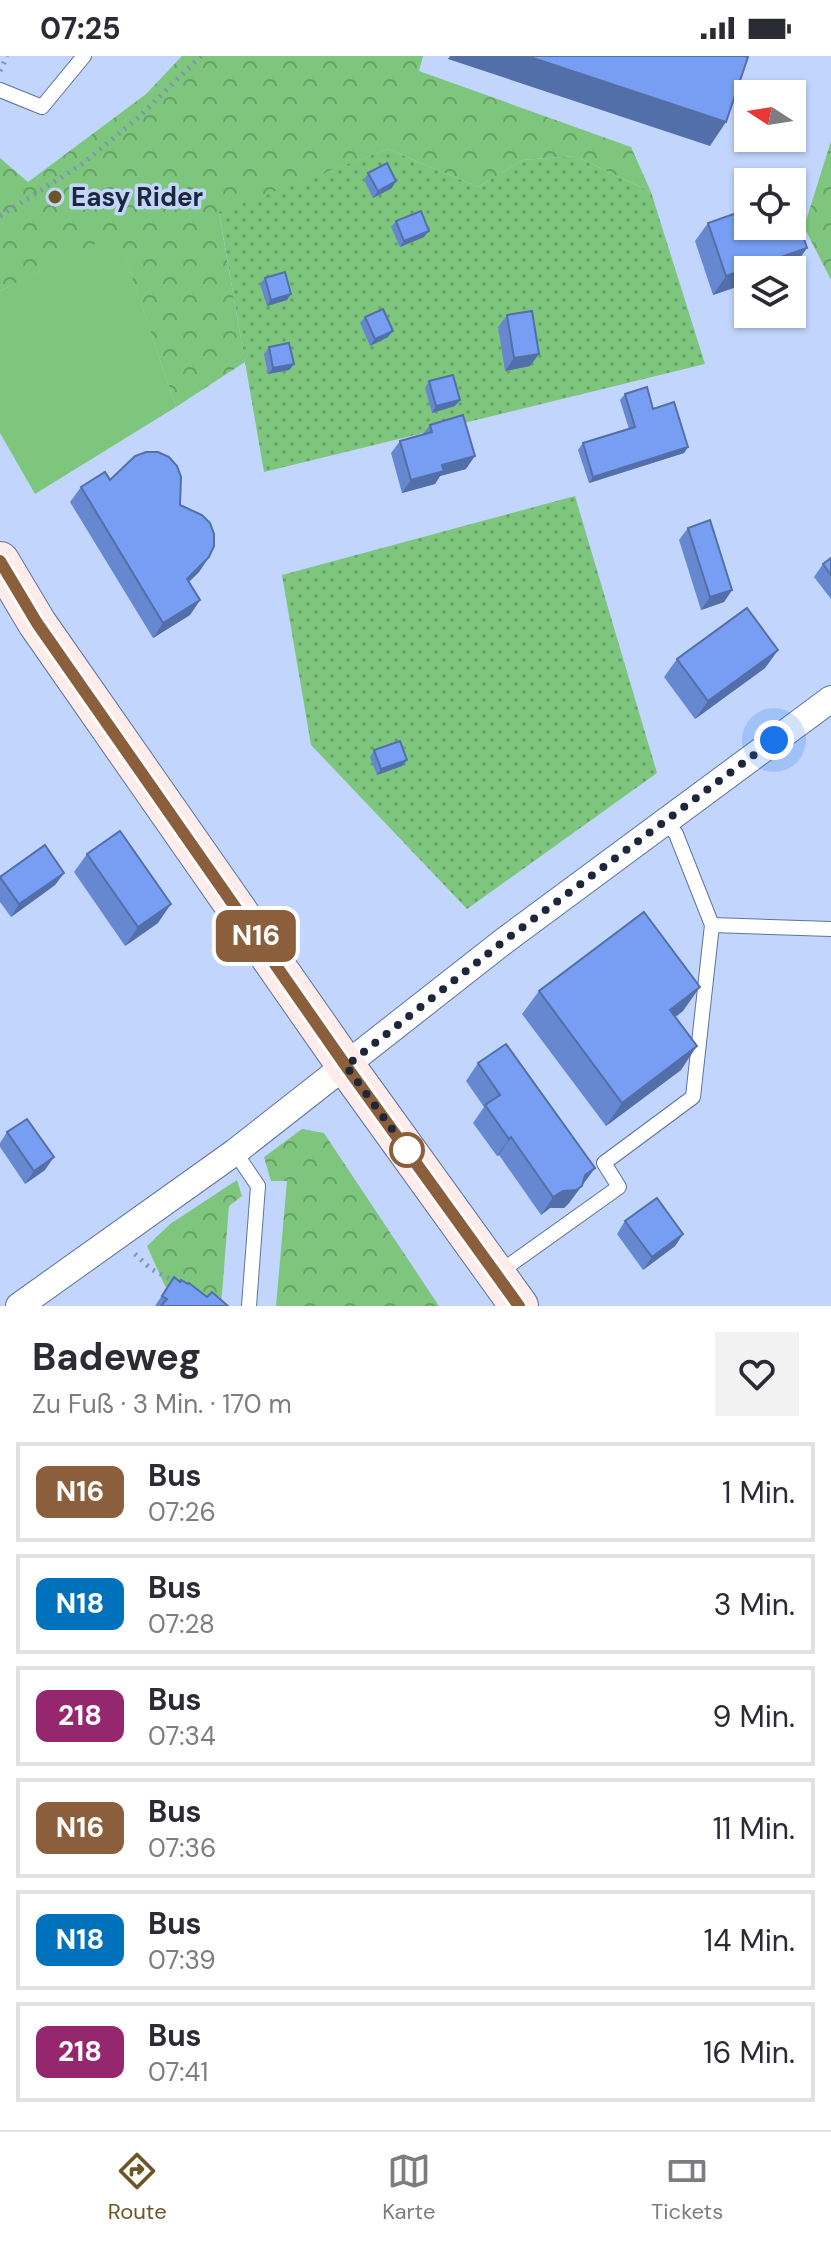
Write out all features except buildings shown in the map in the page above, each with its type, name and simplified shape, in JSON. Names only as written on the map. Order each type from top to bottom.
[{"type":"main road","points":[[0,561],[37,623],[346,1066],[519,1306]]},
{"type":"street","points":[[19,1306],[235,1152],[504,941],[831,699]]},
{"type":"lane","points":[[0,90],[42,107],[84,56]]},
{"type":"lane","points":[[497,1275],[619,1187],[604,1163],[693,1097],[712,925],[676,834],[665,821]]},
{"type":"lane","points":[[712,925],[831,929]]},
{"type":"lane","points":[[235,1152],[258,1186],[249,1306]]},
{"type":"path","points":[[0,72],[7,56]]},
{"type":"path","points":[[0,216],[81,165],[139,117],[201,56]]},
{"type":"path","points":[[121,1233],[126,1244],[151,1269],[188,1289]]},
{"type":"green space","points":[[182,56],[423,56],[419,71],[631,147],[651,192],[575,156],[523,160],[478,187],[388,149],[219,213],[245,362],[176,407],[117,233],[0,291],[0,158],[28,182],[146,94]]},
{"type":"green space","points":[[831,141],[831,280],[806,231],[806,221]]},
{"type":"green space","points":[[388,149],[478,187],[523,160],[575,156],[651,192],[705,364],[264,472],[219,212]]},
{"type":"green space","points":[[117,232],[176,407],[35,494],[0,433],[0,291]]},
{"type":"green space","points":[[575,496],[657,773],[467,909],[311,745],[282,575]]},
{"type":"green space","points":[[302,1129],[324,1133],[439,1306],[276,1306],[287,1181],[271,1181],[264,1157]]},
{"type":"green space","points":[[237,1180],[242,1196],[229,1206],[221,1306],[206,1306],[165,1286],[147,1246],[170,1224]]},
{"type":"bus line","name":"N16","points":[[0,561],[37,623],[346,1066],[519,1306]]},
{"type":"place","name":"Easy Rider","points":[[55,197]]},
{"type":"route","points":[[407,1150],[346,1066],[504,941],[774,740]]}]
